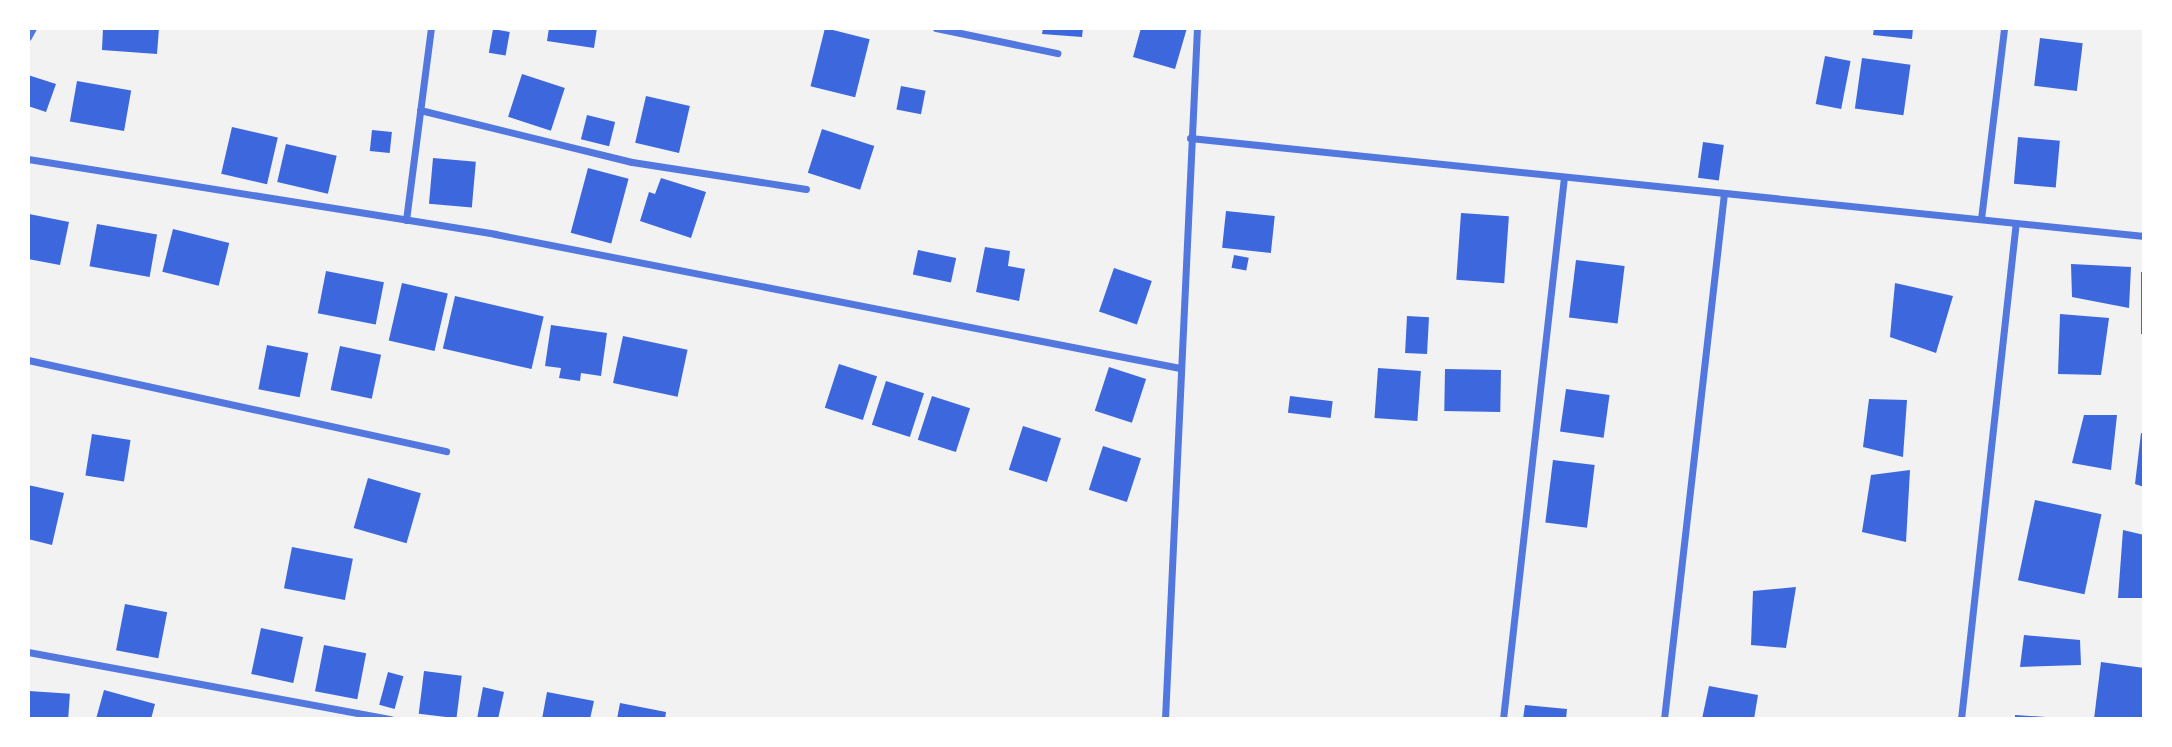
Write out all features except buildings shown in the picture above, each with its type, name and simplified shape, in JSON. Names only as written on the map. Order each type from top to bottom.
[{"type":"street","points":[[28,37],[33,28]]},
{"type":"street","points":[[406,220],[431,28]]},
{"type":"street","points":[[936,28],[1057,53]]},
{"type":"street","points":[[1165,719],[1197,28]]},
{"type":"street","points":[[1981,219],[2004,28]]},
{"type":"street","points":[[420,110],[632,162],[806,189]]},
{"type":"street","points":[[1190,138],[2144,236]]},
{"type":"street","points":[[28,159],[406,220],[1180,368]]},
{"type":"street","points":[[1503,719],[1564,177]]},
{"type":"street","points":[[1664,719],[1724,193]]},
{"type":"street","points":[[1961,719],[2016,223]]},
{"type":"street","points":[[28,360],[446,451]]},
{"type":"street","points":[[28,652],[391,719]]}]
